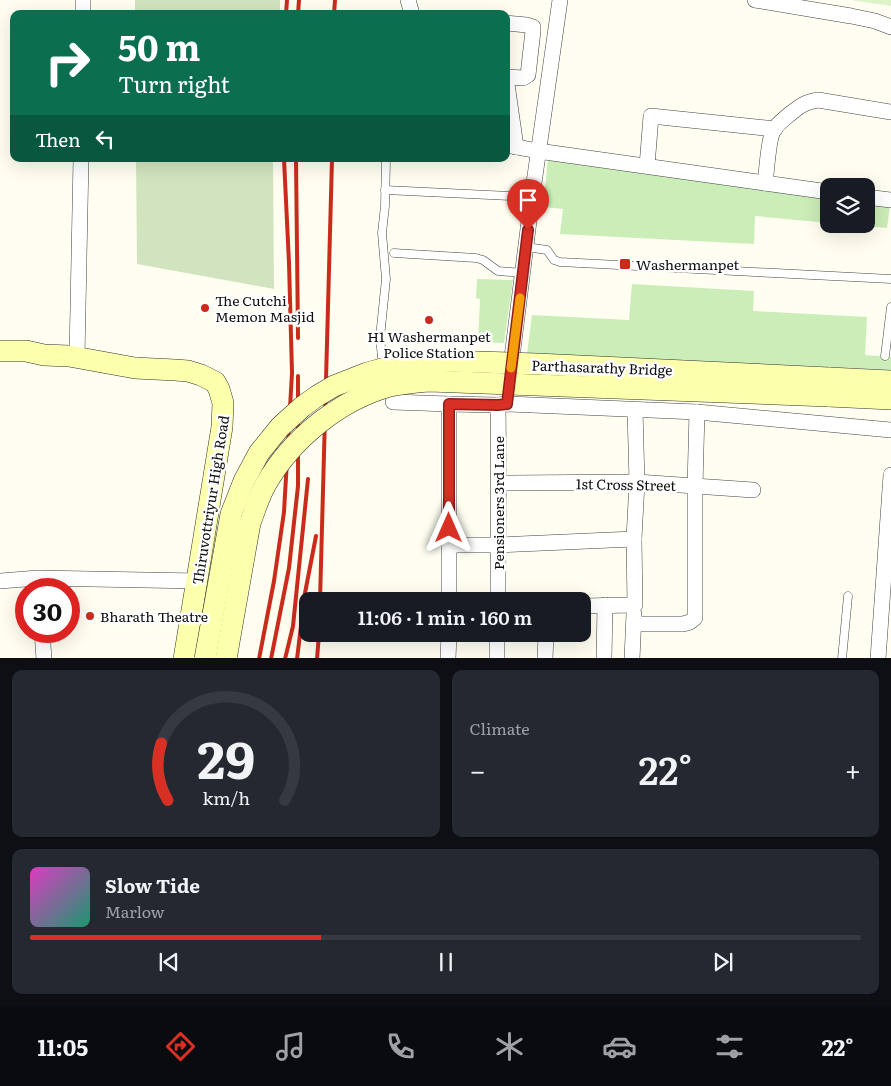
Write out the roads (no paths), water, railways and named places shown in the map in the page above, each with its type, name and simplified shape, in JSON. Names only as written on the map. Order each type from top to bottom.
[{"type":"main road","name":"Thiruvottriyur High Road","points":[[0,351],[26,351],[135,368],[188,371],[210,379],[220,389],[224,403],[222,427],[184,658]]},
{"type":"main road","name":"Parthasarathy Bridge","points":[[205,658],[231,514],[244,481],[259,453],[280,426],[302,407],[334,386],[367,373],[393,366],[425,362],[537,364],[828,387]]},
{"type":"main road","name":"Parthasarathy Bridge","points":[[226,658],[250,523],[266,483],[276,468],[302,438],[331,414],[366,394],[392,386],[429,381],[828,387]]},
{"type":"main road","points":[[828,387],[891,381]]},
{"type":"main road","points":[[828,387],[891,400]]},
{"type":"street","name":"Pensioners 3rd Lane","points":[[498,592],[499,483],[503,405],[560,0]]},
{"type":"street","points":[[755,0],[859,17],[891,27]]},
{"type":"street","points":[[510,23],[527,25],[533,27],[534,31],[528,75],[523,78],[510,77]]},
{"type":"street","points":[[765,183],[771,139],[775,128],[802,104],[818,100],[891,112]]},
{"type":"street","points":[[647,166],[652,116],[775,128]]},
{"type":"street","points":[[510,132],[511,146],[820,191]]},
{"type":"street","points":[[77,358],[80,162]]},
{"type":"street","points":[[875,198],[891,200]]},
{"type":"street","points":[[394,402],[697,412],[891,430]]},
{"type":"street","points":[[449,404],[449,592]]},
{"type":"street","points":[[632,658],[637,482],[635,410]]},
{"type":"street","points":[[634,624],[683,624],[695,618],[697,412]]},
{"type":"street","points":[[883,650],[891,475]]},
{"type":"street","name":"1st Cross Street","points":[[499,483],[637,482],[753,490]]},
{"type":"street","points":[[449,545],[498,545],[634,539]]},
{"type":"street","points":[[0,581],[15,582]]},
{"type":"street","points":[[80,582],[198,581]]},
{"type":"street","points":[[604,658],[605,605]]},
{"type":"street","points":[[591,606],[635,605]]},
{"type":"street","points":[[448,642],[448,658]]},
{"type":"street","points":[[497,642],[497,658]]},
{"type":"street","points":[[545,658],[546,642]]},
{"type":"street","points":[[43,643],[44,658]]},
{"type":"lane","points":[[386,162],[386,190],[382,233],[386,279],[380,337],[383,367],[394,402]]},
{"type":"lane","points":[[386,190],[532,197]]},
{"type":"lane","points":[[526,247],[547,250],[554,260],[560,262],[891,278]]},
{"type":"lane","points":[[394,253],[476,258],[484,260],[496,271],[523,273]]},
{"type":"lane","points":[[885,356],[891,307]]},
{"type":"lane","points":[[842,658],[848,596]]},
{"type":"railway","points":[[286,10],[287,0]]},
{"type":"railway","points":[[298,10],[299,0]]},
{"type":"railway","points":[[334,10],[335,0]]},
{"type":"railway","points":[[259,658],[274,581],[284,512],[292,373],[284,162]]},
{"type":"railway","points":[[296,162],[298,338]]},
{"type":"railway","points":[[320,592],[332,162]]},
{"type":"railway","points":[[271,658],[289,568],[298,486],[298,376]]},
{"type":"railway","points":[[285,658],[293,626],[308,479]]},
{"type":"railway","points":[[297,658],[305,593],[316,536]]},
{"type":"railway","points":[[317,658],[318,642]]},
{"type":"place","name":"Washermanpet","points":[[625,264]]},
{"type":"place","name":"The Cutchi Memon Masjid","points":[[205,308]]},
{"type":"place","name":"H1 Washermanpet Police Station","points":[[429,320]]},
{"type":"place","name":"Bharath Theatre","points":[[90,616]]}]
